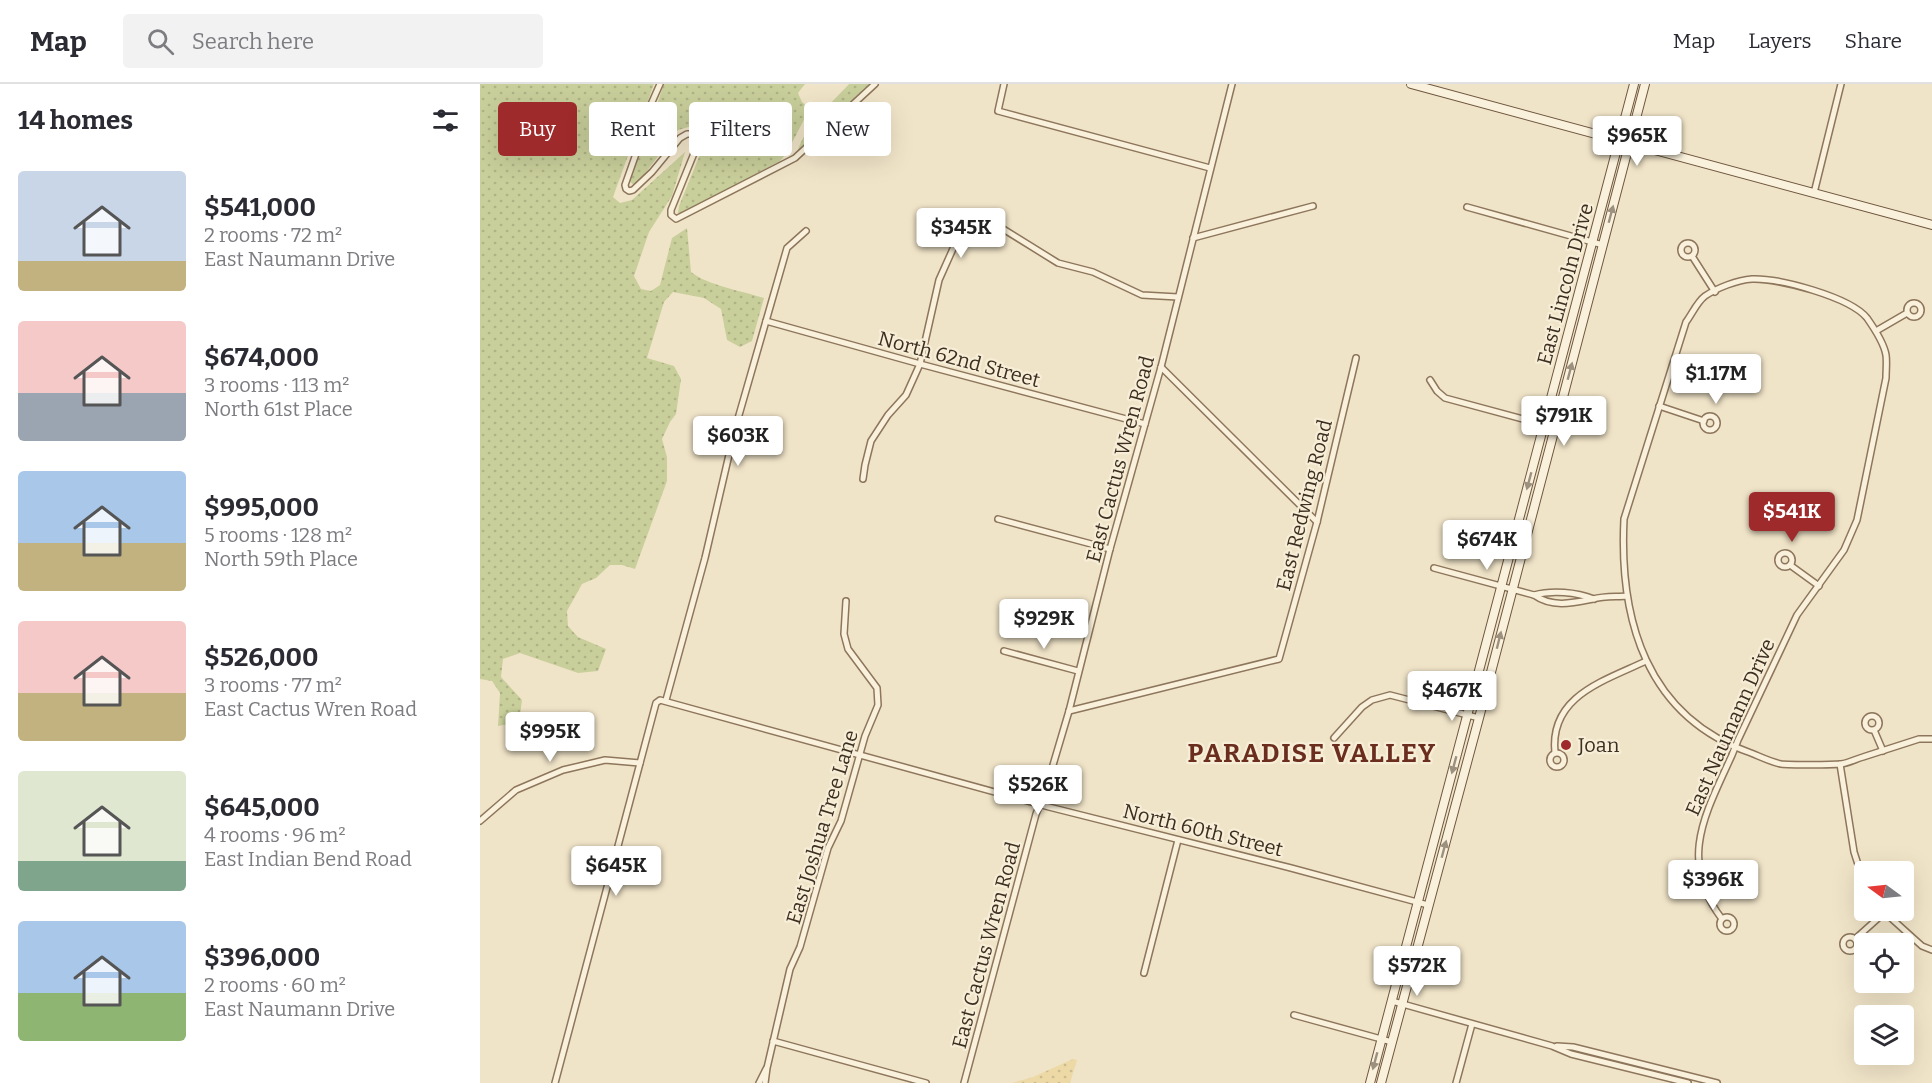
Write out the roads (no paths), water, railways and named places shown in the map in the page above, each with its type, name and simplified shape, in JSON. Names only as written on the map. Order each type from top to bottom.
[{"type":"main road","points":[[1411,84],[1932,225]]},
{"type":"main road","name":"East Lincoln Drive","points":[[1370,1083],[1634,84]]},
{"type":"main road","name":"East Lincoln Drive","points":[[1381,1083],[1556,428],[1645,84]]},
{"type":"main road","points":[[1440,819],[1451,822]]},
{"type":"street","points":[[660,84],[648,111],[643,134],[625,184],[626,189],[633,190],[652,172],[680,138],[687,134],[693,135],[697,140],[697,146],[671,210],[671,215],[676,219],[795,158],[875,84]]},
{"type":"street","points":[[1004,84],[998,111],[1210,168]]},
{"type":"street","name":"East Cactus Wren Road","points":[[964,1083],[1040,804],[1069,711],[1110,549],[1161,367],[1232,84]]},
{"type":"street","points":[[1814,193],[1841,84]]},
{"type":"street","points":[[1193,238],[1313,206]]},
{"type":"street","points":[[1467,207],[1603,244]]},
{"type":"street","points":[[863,479],[871,441],[906,395],[920,364],[939,280],[956,242],[978,228],[1000,227],[1058,263],[1093,272],[1142,295],[1178,297]]},
{"type":"street","points":[[666,700],[705,558],[735,429],[787,248],[806,231]]},
{"type":"street","points":[[1692,256],[1715,292]]},
{"type":"street","points":[[1907,313],[1876,331],[1866,316],[1841,300],[1776,281],[1752,279],[1740,281],[1703,297],[1686,322],[1624,519],[1623,545],[1627,596],[1636,638],[1646,661],[1667,695],[1704,729],[1736,747],[1782,764],[1840,764],[1919,739],[1932,739]]},
{"type":"street","name":"North 62nd Street","points":[[766,321],[1145,424]]},
{"type":"street","name":"East Naumann Drive","points":[[1722,918],[1707,896],[1697,861],[1706,812],[1797,615],[1844,550],[1857,520],[1886,378],[1886,354],[1876,331]]},
{"type":"street","name":"East Redwing Road","points":[[1069,711],[1279,659],[1317,522],[1356,358]]},
{"type":"street","points":[[1161,367],[1317,522]]},
{"type":"street","points":[[1430,380],[1437,392],[1446,398],[1556,428]]},
{"type":"street","points":[[1659,406],[1704,421]]},
{"type":"street","points":[[998,519],[1110,549]]},
{"type":"street","points":[[1790,564],[1819,586]]},
{"type":"street","points":[[1434,568],[1534,595],[1543,601],[1576,604],[1594,599],[1627,596]]},
{"type":"street","points":[[1534,595],[1543,592],[1577,594],[1594,599]]},
{"type":"street","name":"East Joshua Tree Lane","points":[[765,1083],[792,964],[800,947],[828,848],[841,821],[864,736],[878,705],[879,696],[872,680],[848,649],[844,634],[846,601]]},
{"type":"street","points":[[1004,651],[1078,671]]},
{"type":"street","points":[[1556,753],[1554,741],[1556,726],[1571,702],[1588,690],[1646,661]]},
{"type":"street","points":[[1334,738],[1362,707],[1380,697],[1399,697],[1479,718]]},
{"type":"street","name":"North 60th Street","points":[[640,763],[656,703],[666,700],[670,704],[1040,804],[1428,905]]},
{"type":"street","points":[[1874,730],[1883,751]]},
{"type":"street","points":[[480,821],[516,790],[563,770],[605,760],[640,763],[555,1083]]},
{"type":"street","points":[[1840,764],[1857,861]]},
{"type":"street","points":[[1144,973],[1178,840]]},
{"type":"street","points":[[1861,933],[1874,921]]},
{"type":"street","points":[[1893,921],[1922,946],[1932,950]]},
{"type":"street","points":[[1392,1000],[1552,1046],[1571,1054],[1685,1081],[1717,1083]]},
{"type":"street","points":[[1294,1016],[1392,1042]]},
{"type":"street","points":[[1456,1083],[1472,1024]]},
{"type":"street","points":[[773,1041],[926,1083]]},
{"type":"street","name":"East Joshua Tree Lane","points":[[759,1083],[767,1068]]},
{"type":"place","name":"Joan","points":[[1566,745]]},
{"type":"district","name":"PARADISE VALLEY","points":[[1312,753]]}]
